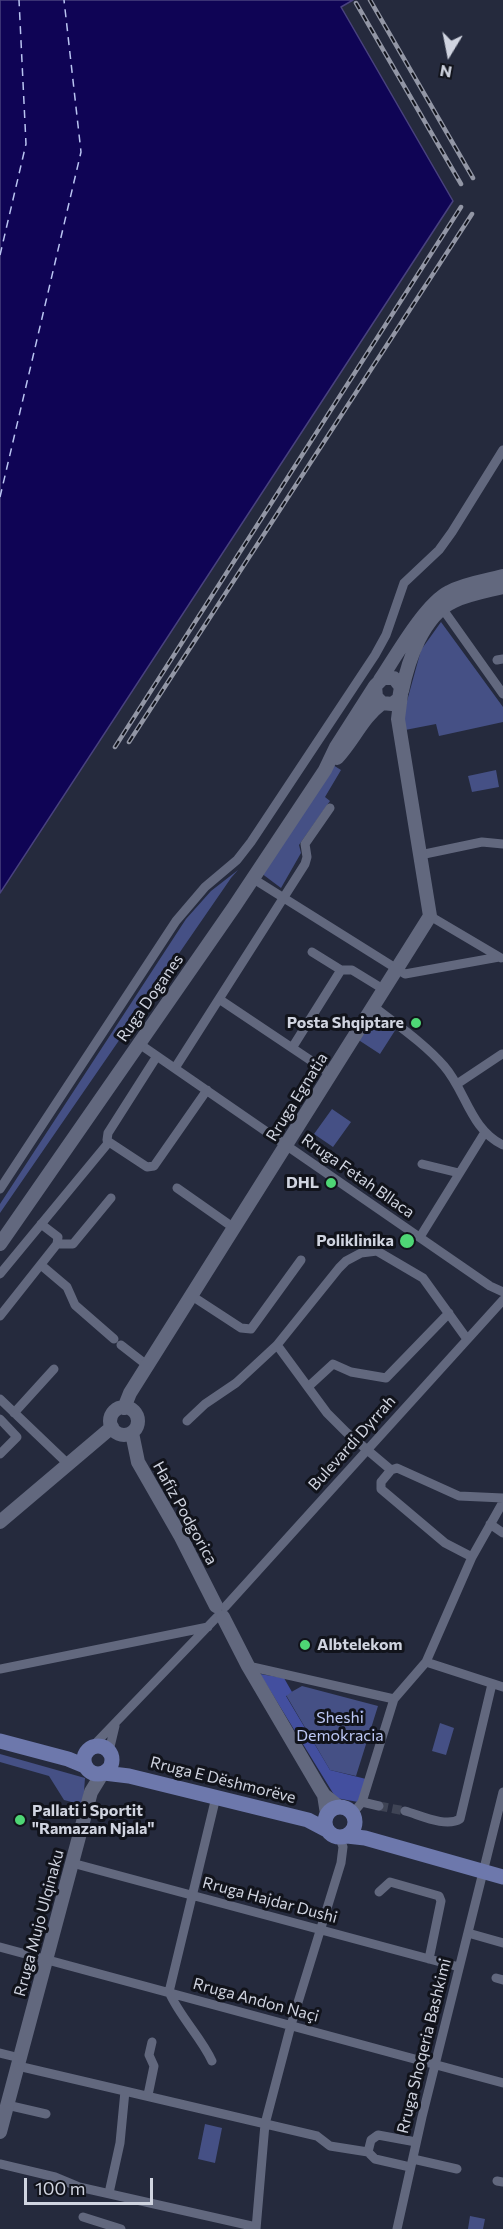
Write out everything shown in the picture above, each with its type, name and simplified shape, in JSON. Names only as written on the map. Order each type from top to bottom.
[{"type":"main road","points":[[325,770],[336,747],[426,612],[439,598],[459,588],[503,576]]},
{"type":"main road","points":[[430,916],[398,719],[407,668],[412,653],[432,618],[442,608],[461,598],[503,587]]},
{"type":"main road","points":[[325,770],[350,743],[372,711],[384,703],[395,703],[402,693],[400,684],[394,678],[387,677],[377,683]]},
{"type":"main road","points":[[377,683],[376,697],[384,703],[408,786]]},
{"type":"main road","name":"Ruga Doganes","points":[[0,1244],[325,770]]},
{"type":"main road","name":"Rruga Egnatia","points":[[124,1408],[130,1393],[430,916]]},
{"type":"main road","points":[[124,1408],[132,1410],[137,1417],[137,1426],[132,1433],[121,1434],[112,1428],[112,1414],[124,1408]]},
{"type":"main road","points":[[1,1520],[112,1428]]},
{"type":"main road","name":"Hafiz Podgorica","points":[[132,1433],[138,1462],[181,1537],[218,1615],[324,1796],[342,1820]]},
{"type":"main road","points":[[0,1741],[68,1759],[93,1764],[111,1767],[111,1755],[101,1746],[93,1764]]},
{"type":"main road","name":"Rruga E Dëshmorëve","points":[[111,1755],[116,1766],[129,1776]]},
{"type":"main road","name":"Rruga E Dëshmorëve","points":[[93,1764],[129,1776],[308,1820],[342,1820]]},
{"type":"main road","name":"Rruga Mujo Ulqinaku","points":[[0,2132],[91,1792],[93,1764]]},
{"type":"main road","points":[[342,1820],[365,1838],[503,1876]]},
{"type":"street","points":[[0,1189],[176,921],[206,887],[237,860],[251,843],[375,655],[388,629],[404,583],[439,550],[503,450]]},
{"type":"street","points":[[442,608],[503,694]]},
{"type":"street","points":[[176,1068],[306,860],[304,846],[330,808]]},
{"type":"street","points":[[420,855],[482,842],[503,844]]},
{"type":"street","points":[[252,878],[405,974],[501,958]]},
{"type":"street","points":[[430,916],[501,958]]},
{"type":"street","points":[[312,952],[341,970],[352,970],[383,989]]},
{"type":"street","points":[[292,1048],[341,970]]},
{"type":"street","points":[[219,999],[331,1074]]},
{"type":"street","points":[[374,1006],[434,1056],[457,1084],[468,1110],[485,1132],[503,1145]]},
{"type":"street","name":"Rruga Fetah Bllaca","points":[[138,1043],[490,1286],[503,1292]]},
{"type":"street","points":[[457,1084],[502,1054]]},
{"type":"street","points":[[157,1056],[106,1140],[147,1167],[154,1166],[207,1090]]},
{"type":"street","points":[[420,1237],[485,1132]]},
{"type":"street","points":[[0,1274],[109,1142]]},
{"type":"street","points":[[422,1164],[459,1173]]},
{"type":"street","points":[[177,1188],[234,1228]]},
{"type":"street","points":[[57,1244],[73,1244],[111,1198]]},
{"type":"street","points":[[0,1316],[57,1244],[58,1237],[41,1224]]},
{"type":"street","points":[[187,1421],[205,1404],[236,1383],[277,1345],[346,1261],[361,1253],[374,1250],[423,1278],[467,1339]]},
{"type":"street","points":[[192,1296],[241,1328],[251,1329],[301,1260]]},
{"type":"street","points":[[41,1265],[67,1287],[75,1305],[148,1366]]},
{"type":"street","name":"Bulevardi Dyrrah","points":[[93,1764],[115,1726],[503,1300]]},
{"type":"street","points":[[308,1387],[333,1364],[351,1372],[386,1378],[449,1313]]},
{"type":"street","points":[[277,1345],[327,1413],[391,1470]]},
{"type":"street","points":[[0,1454],[17,1437],[0,1417],[11,1411],[54,1369]]},
{"type":"street","points":[[0,1399],[68,1464]]},
{"type":"street","points":[[472,1557],[446,1543],[381,1489],[381,1482],[391,1470],[397,1468],[459,1496],[503,1498]]},
{"type":"street","points":[[0,2164],[55,2177],[79,2187],[256,2228],[265,2124],[291,2025],[343,1855],[342,1820],[394,1699],[426,1662],[472,1557],[503,1502]]},
{"type":"street","points":[[490,1524],[503,1533]]},
{"type":"street","points":[[0,1669],[218,1615]]},
{"type":"street","points":[[426,1662],[503,1687]]},
{"type":"street","points":[[248,1666],[394,1699]]},
{"type":"street","points":[[405,1811],[447,1823],[460,1819],[492,1684]]},
{"type":"street","name":"Bulevardi Dyrrah","points":[[111,1755],[115,1726]]},
{"type":"street","name":"Rruga Shoqeria Bashkimi","points":[[397,2229],[424,2109],[503,1793]]},
{"type":"street","points":[[212,2061],[206,2048],[176,2007],[169,1992],[216,1797]]},
{"type":"street","points":[[342,1820],[379,1806]]},
{"type":"street","name":"Rruga Hajdar Dushi","points":[[72,1863],[459,1967]]},
{"type":"street","points":[[379,1892],[390,1882],[439,1896],[441,1901],[429,1959]]},
{"type":"street","points":[[468,1933],[503,1943]]},
{"type":"street","name":"Rruga Andon Naçi","points":[[0,1947],[503,2083]]},
{"type":"street","points":[[148,2095],[154,2066],[149,2055],[152,2042]]},
{"type":"street","points":[[0,2053],[19,2062],[125,2091],[317,2136],[330,2146],[368,2152],[375,2159],[457,2169]]},
{"type":"street","points":[[109,2193],[120,2143],[125,2091]]},
{"type":"street","points":[[4,2112],[46,2114]]},
{"type":"street","points":[[368,2152],[371,2140],[378,2135],[416,2142]]},
{"type":"street","points":[[83,2217],[120,2229]]},
{"type":"green space","points":[[441,622],[503,707],[503,722],[439,736],[436,724],[405,730],[404,712],[421,650]]},
{"type":"green space","points":[[333,765],[341,770],[325,797],[330,801],[299,845],[301,853],[281,888],[261,873]]},
{"type":"green space","points":[[496,770],[499,787],[472,792],[468,776]]},
{"type":"green space","points":[[238,870],[0,1213],[0,1204],[186,919],[211,891]]},
{"type":"green space","points":[[374,1012],[396,1029],[380,1054],[357,1039]]},
{"type":"green space","points":[[332,1109],[351,1122],[333,1147],[314,1134]]},
{"type":"green space","name":"Sheshi Demokracia","points":[[302,1686],[378,1706],[356,1776],[330,1770],[286,1695]]},
{"type":"green space","points":[[440,1723],[454,1728],[446,1755],[432,1751]]},
{"type":"green space","points":[[0,1754],[85,1778],[83,1805],[64,1800],[49,1776],[0,1762]]},
{"type":"green space","points":[[205,2124],[222,2128],[215,2163],[198,2159]]},
{"type":"green space","points":[[470,2216],[485,2219],[483,2229],[468,2229]]},
{"type":"shaded area","points":[[0,0],[353,0],[341,7],[453,201],[0,893]]},
{"type":"shaded area","points":[[260,1674],[284,1678],[292,1692],[286,1696],[330,1770],[366,1779],[358,1802],[336,1798]]},
{"type":"ferry route","points":[[0,255],[26,144],[19,0]]},
{"type":"ferry route","points":[[0,497],[81,152],[64,0]]},
{"type":"tunnel","points":[[379,1806],[405,1811]]},
{"type":"railway","points":[[370,0],[473,178]]},
{"type":"railway","points":[[356,3],[461,184]]},
{"type":"railway","points":[[115,747],[461,207]]},
{"type":"railway","points":[[129,742],[472,214]]},
{"type":"place","name":"Posta Shqiptare","points":[[416,1023]]},
{"type":"place","name":"DHL","points":[[331,1183]]},
{"type":"place","name":"Poliklinika","points":[[407,1241]]},
{"type":"place","name":"Albtelekom","points":[[305,1645]]},
{"type":"place","name":"Pallati i Sportit \"Ramazan Njala\"","points":[[20,1820]]}]
